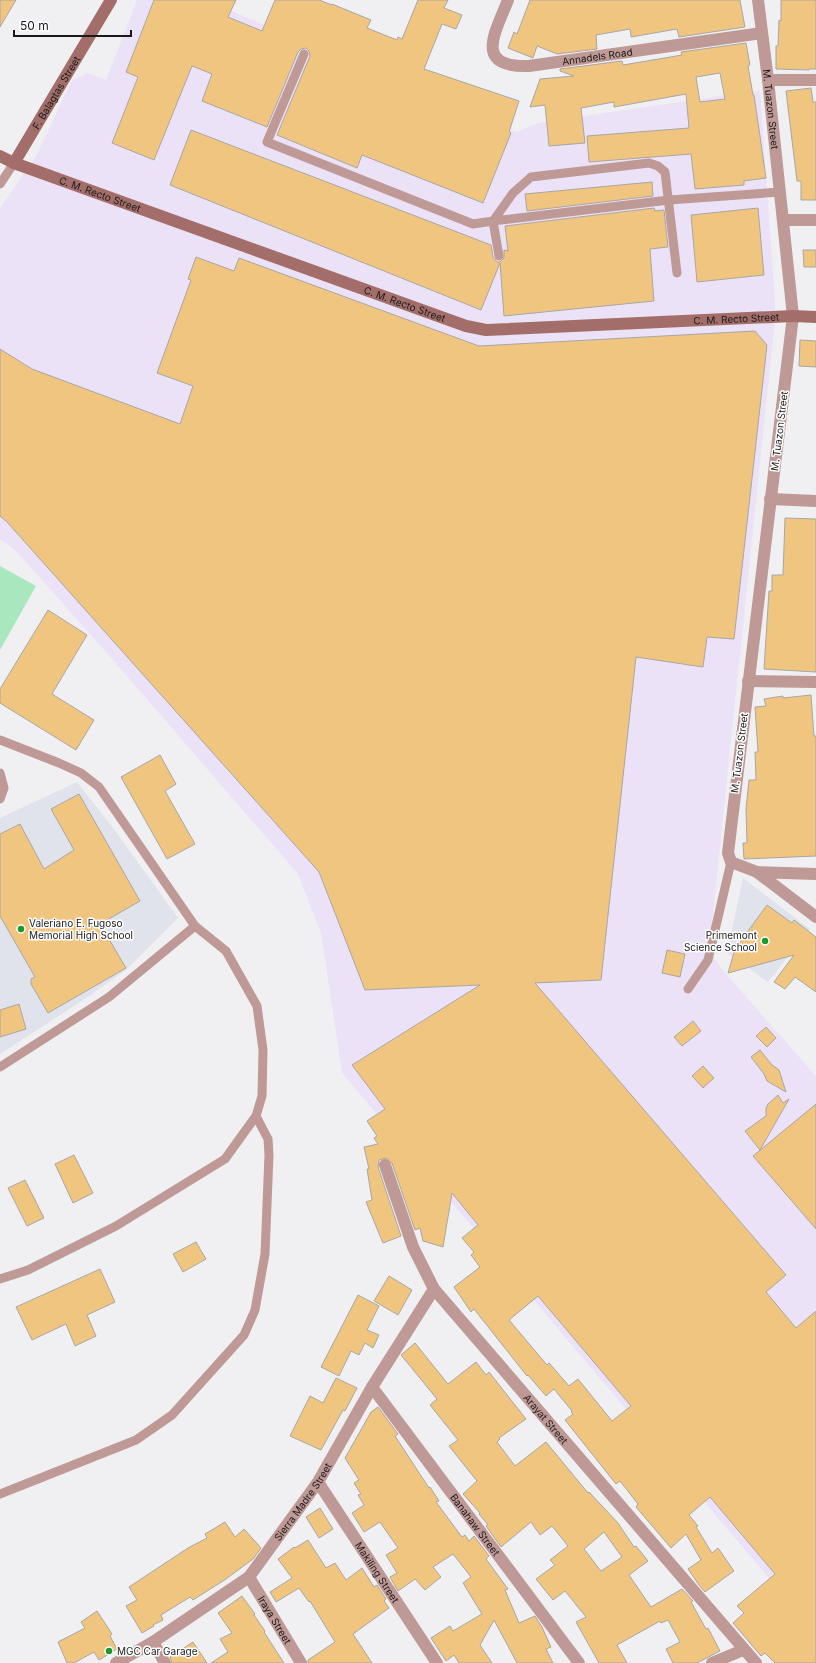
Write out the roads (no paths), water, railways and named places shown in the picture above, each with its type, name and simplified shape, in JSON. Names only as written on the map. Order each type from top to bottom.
[{"type":"street","name":"F. Balagtas Street","points":[[14,163],[111,0]]},
{"type":"street","name":"Annadels Road","points":[[508,0],[491,42],[493,52],[497,59],[505,64],[516,66],[529,66],[762,33]]},
{"type":"street","name":"M. Tuazon Street","points":[[731,862],[728,853],[793,316],[758,0]]},
{"type":"street","points":[[768,80],[816,80]]},
{"type":"street","name":"C. M. Recto Street","points":[[0,156],[14,163],[466,326],[486,330],[816,316]]},
{"type":"street","points":[[783,220],[816,220]]},
{"type":"street","points":[[770,499],[816,501]]},
{"type":"street","points":[[748,681],[816,682]]},
{"type":"street","points":[[731,862],[757,872],[816,917]]},
{"type":"street","points":[[757,872],[816,874]]},
{"type":"street","name":"Arayat Street","points":[[385,1165],[413,1247],[434,1289],[743,1650],[756,1663]]},
{"type":"street","name":"Sierra Madre Street","points":[[116,1663],[153,1642],[249,1578],[318,1482],[372,1387],[434,1289]]},
{"type":"street","name":"Banahaw Street","points":[[372,1387],[579,1663]]},
{"type":"street","name":"Makiling Street","points":[[318,1482],[437,1663]]},
{"type":"street","name":"Iraya Street","points":[[249,1578],[301,1663]]},
{"type":"street","points":[[153,1642],[165,1663]]},
{"type":"street","points":[[712,1663],[743,1650]]},
{"type":"lane","points":[[304,54],[267,142],[473,224],[668,200],[780,192]]},
{"type":"lane","name":"F. Balagtas Street","points":[[0,184],[14,163]]},
{"type":"lane","points":[[499,256],[493,221],[512,194],[531,177],[649,163],[658,166],[665,172],[677,272]]},
{"type":"lane","points":[[0,740],[81,773],[99,787],[195,926],[226,951],[257,1006],[263,1050],[262,1096],[256,1116],[225,1159],[116,1226],[28,1270],[0,1279]]},
{"type":"lane","points":[[0,772],[4,788],[0,799]]},
{"type":"lane","points":[[688,989],[708,960],[731,862]]},
{"type":"lane","points":[[0,1066],[109,997],[195,926]]},
{"type":"lane","points":[[0,1494],[136,1440],[172,1415],[244,1335],[255,1310],[265,1254],[269,1156],[268,1139],[256,1116]]},
{"type":"place","name":"Valeriano E. Fugoso Memorial High School","points":[[21,929]]},
{"type":"place","name":"Primemont Science School","points":[[765,941]]},
{"type":"place","name":"MGC Car Garage","points":[[109,1651]]}]
